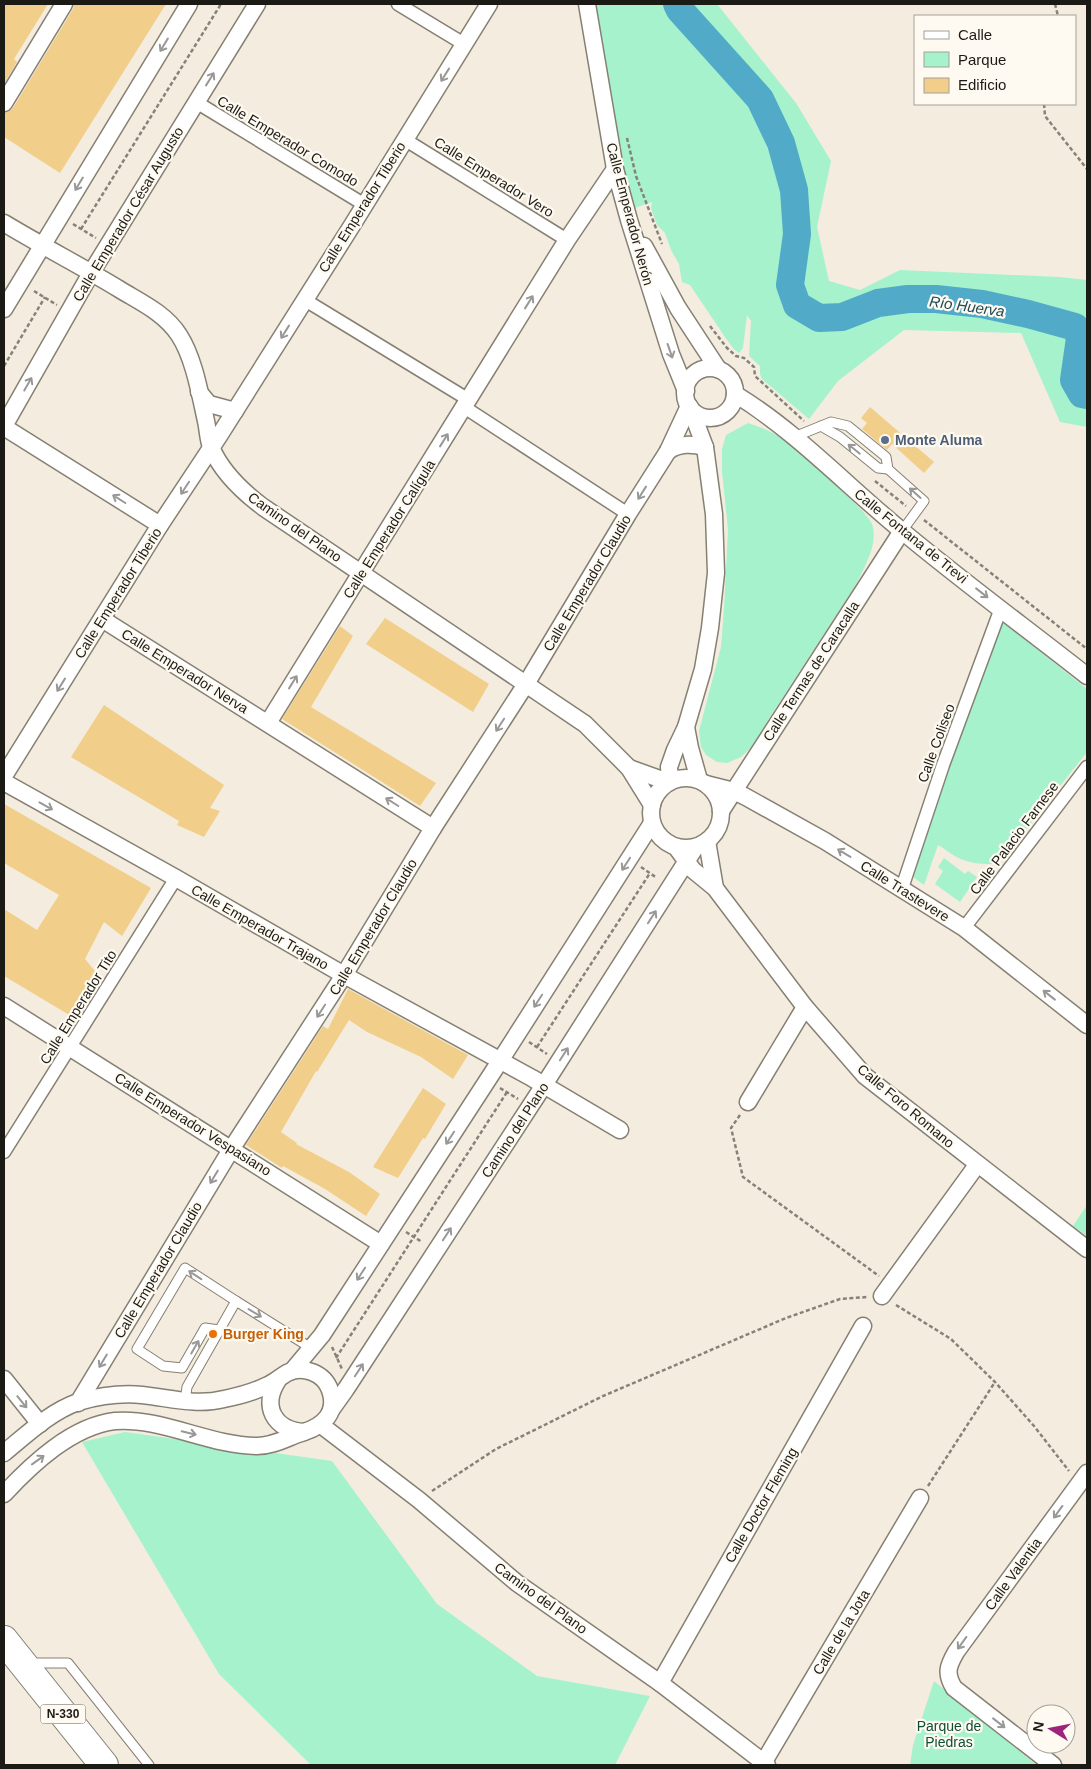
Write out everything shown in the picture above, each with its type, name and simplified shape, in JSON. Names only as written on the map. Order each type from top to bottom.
[{"type":"highway","name":"N-330","points":[[4,1640],[104,1765]]},
{"type":"street","points":[[4,103],[64,4]]},
{"type":"street","points":[[4,309],[41,245],[189,4]]},
{"type":"street","name":"Calle Emperador César Augusto","points":[[4,426],[91,273],[257,4]]},
{"type":"street","points":[[398,4],[464,44]]},
{"type":"street","name":"Calle Emperador Tiberio","points":[[4,776],[160,525],[212,448],[365,205],[489,4]]},
{"type":"street","name":"Calle Emperador Nerón","points":[[587,4],[614,169],[671,354],[705,448],[714,514],[716,573],[710,628],[706,651],[686,727],[669,767],[669,782]]},
{"type":"street","name":"Calle Emperador Comodo","points":[[196,102],[365,205]]},
{"type":"street","name":"Calle Emperador Vero","points":[[404,139],[567,240]]},
{"type":"street","name":"Calle Emperador Calígula","points":[[268,723],[567,240],[614,169]]},
{"type":"street","points":[[629,220],[678,308],[718,369]]},
{"type":"street","name":"Camino del Plano","points":[[4,223],[155,311],[167,321],[178,334],[186,348],[199,392],[212,448],[228,475],[244,492],[262,507],[585,724],[629,768],[652,806]]},
{"type":"street","points":[[305,300],[467,404],[628,514]]},
{"type":"street","points":[[703,369],[718,369],[726,373],[731,379],[735,386],[735,394],[731,408],[726,413],[711,418],[703,417],[696,413],[688,401],[687,384],[697,372],[703,369]]},
{"type":"street","points":[[199,392],[209,404],[235,411]]},
{"type":"street","name":"Calle Fontana de Trevi","points":[[735,394],[758,408],[902,531],[1087,676]]},
{"type":"street","name":"Calle Emperador Claudio","points":[[78,1403],[232,1148],[344,975],[433,828],[526,684],[668,451],[688,401]]},
{"type":"street","points":[[668,451],[687,444],[705,448],[719,416]]},
{"type":"street","points":[[4,426],[160,525]]},
{"type":"street","name":"Calle Termas de Caracalla","points":[[721,811],[902,531]]},
{"type":"street","name":"Calle Coliseo","points":[[902,888],[1001,608]]},
{"type":"street","name":"Calle Emperador Nerva","points":[[102,619],[268,723]]},
{"type":"street","points":[[268,723],[433,828]]},
{"type":"street","name":"Calle Emperador Nerón","points":[[686,727],[690,748],[702,782]]},
{"type":"street","name":"Calle Palacio Farnese","points":[[964,928],[1087,767]]},
{"type":"street","name":"Camino del Plano","points":[[629,768],[669,782]]},
{"type":"street","points":[[685,778],[702,782],[717,796],[721,811],[718,829],[701,845],[676,847],[669,845],[658,836],[650,814],[658,792],[669,782],[685,778]]},
{"type":"street","name":"Calle Emperador Trajano","points":[[4,782],[344,975],[500,1060],[620,1130]]},
{"type":"street","name":"Calle Trastevere","points":[[702,782],[734,790],[902,888],[964,928],[1087,1025]]},
{"type":"street","points":[[4,1453],[53,1415],[78,1403],[102,1396],[122,1394],[185,1401],[206,1402],[222,1400],[253,1391],[278,1380],[292,1371],[322,1335],[652,823]]},
{"type":"street","name":"Camino del Plano","points":[[331,1410],[350,1384],[560,1062],[686,862],[701,845]]},
{"type":"street","name":"Calle Foro Romano","points":[[701,845],[715,888]]},
{"type":"street","name":"Calle Foro Romano","points":[[676,847],[686,862],[715,888],[805,1007],[865,1076],[1087,1249]]},
{"type":"street","name":"Calle Emperador Tito","points":[[4,1152],[176,878]]},
{"type":"street","name":"Calle Emperador Vespasiano","points":[[4,1006],[232,1148],[381,1244]]},
{"type":"street","points":[[748,1102],[805,1007]]},
{"type":"street","points":[[886,1290],[977,1165]]},
{"type":"street","name":"Calle Doctor Fleming","points":[[660,1683],[863,1326]]},
{"type":"street","points":[[4,1494],[30,1466],[60,1445],[80,1433],[115,1421],[133,1421],[159,1426],[238,1445],[258,1446],[281,1441],[310,1431],[321,1425],[331,1410],[332,1400],[330,1391],[326,1382],[311,1371],[292,1371]]},
{"type":"street","points":[[4,1379],[40,1424]]},
{"type":"street","points":[[278,1380],[272,1389],[270,1399],[271,1410],[284,1427],[293,1431],[304,1432]]},
{"type":"street","name":"Camino del Plano","points":[[321,1425],[418,1500],[518,1583],[660,1683],[764,1765]]},
{"type":"street","name":"Calle Valentia","points":[[1053,1765],[954,1688],[949,1680],[948,1670],[956,1652],[1084,1482]]},
{"type":"street","name":"Calle de la Jota","points":[[764,1765],[920,1498]]},
{"type":"lane","points":[[794,437],[831,422],[848,426],[886,457],[888,469]]},
{"type":"lane","points":[[817,428],[840,437],[878,468],[888,469],[924,501],[902,531]]},
{"type":"lane","points":[[219,1330],[205,1328],[182,1368],[163,1366],[138,1349],[185,1268],[311,1348]]},
{"type":"lane","points":[[185,1401],[186,1387],[236,1301]]},
{"type":"lane","points":[[23,1663],[68,1663],[149,1765]]},
{"type":"path","points":[[81,229],[221,4]]},
{"type":"path","points":[[1044,105],[1045,116],[1087,169]]},
{"type":"path","points":[[625,130],[636,176],[663,246]]},
{"type":"path","points":[[60,215],[108,245]]},
{"type":"path","points":[[20,282],[69,312]]},
{"type":"path","points":[[4,366],[44,297]]},
{"type":"path","points":[[709,325],[727,348],[736,356],[744,358],[754,367],[755,376],[817,428]]},
{"type":"path","points":[[870,476],[1087,649]]},
{"type":"path","points":[[629,859],[671,887]]},
{"type":"path","points":[[537,1047],[650,873]]},
{"type":"path","points":[[517,1035],[560,1062]]},
{"type":"path","points":[[488,1080],[530,1107]]},
{"type":"path","points":[[336,1358],[507,1092]]},
{"type":"path","points":[[748,1102],[731,1128],[743,1177],[951,1339],[994,1382],[1084,1482]]},
{"type":"path","points":[[394,1224],[436,1252]]},
{"type":"path","points":[[418,1500],[496,1449],[603,1396],[786,1318],[840,1299],[886,1290]]},
{"type":"path","points":[[322,1335],[330,1340],[336,1358],[350,1384]]},
{"type":"path","points":[[920,1498],[994,1382]]},
{"type":"green space","points":[[587,4],[717,4],[796,103],[831,161],[817,227],[829,281],[860,290],[900,270],[1060,277],[1087,280],[1087,427],[1060,422],[1021,333],[904,330],[838,381],[809,419],[762,379],[760,366],[749,356],[751,321],[747,315],[743,348],[739,353],[727,340],[690,285],[682,282],[679,264],[671,250],[665,233],[657,225],[651,208],[652,202],[626,211]]},
{"type":"green space","points":[[748,423],[782,438],[818,467],[867,517],[872,524],[874,540],[870,556],[855,586],[768,720],[755,744],[741,757],[727,763],[717,762],[706,755],[701,747],[699,731],[721,647],[728,530],[722,471],[722,449],[726,435]]},
{"type":"green space","points":[[999,619],[1087,689],[1087,752],[999,863],[982,864],[965,861],[938,845],[924,885],[909,874]]},
{"type":"green space","points":[[944,858],[965,874],[968,871],[977,877],[960,902],[935,884],[943,871],[938,867]]},
{"type":"green space","points":[[1087,1205],[1087,1236],[1073,1226]]},
{"type":"green space","points":[[125,1432],[332,1461],[437,1604],[537,1676],[650,1696],[615,1765],[311,1765],[219,1674],[82,1442]]},
{"type":"green space","name":"Parque de Piedras","points":[[934,1681],[1037,1765],[910,1765],[913,1745]]},
{"type":"building","points":[[4,4],[48,4],[14,59],[17,62],[4,84]]},
{"type":"building","points":[[74,4],[166,4],[60,173],[4,137],[4,113],[13,108],[73,9]]},
{"type":"building","points":[[870,407],[934,462],[924,473],[892,444],[887,450],[862,429],[867,423],[861,418]]},
{"type":"building","points":[[385,618],[489,684],[473,712],[366,644]]},
{"type":"building","points":[[340,626],[353,636],[311,707],[436,783],[420,806],[282,719]]},
{"type":"building","points":[[104,705],[224,785],[210,808],[220,811],[204,837],[177,825],[179,821],[71,757]]},
{"type":"building","points":[[4,804],[151,888],[122,936],[104,922],[85,959],[95,971],[71,1016],[4,976],[4,909],[37,930],[59,895],[4,863]]},
{"type":"building","points":[[348,989],[468,1055],[453,1079],[421,1057],[367,1032],[349,1020],[316,1071],[281,1132],[296,1144],[349,1172],[380,1194],[366,1216],[325,1189],[283,1166],[282,1168],[246,1145],[323,1026],[328,1029]]},
{"type":"building","points":[[423,1088],[446,1104],[425,1139],[423,1138],[398,1178],[373,1167]]},
{"type":"waterway","name":"Río Huerva","points":[[677,4],[680,10],[760,99],[781,143],[794,190],[797,234],[790,285],[797,305],[819,318],[842,317],[878,303],[908,299],[936,299],[982,304],[1075,327],[1080,338],[1074,380],[1082,394],[1087,395]]},
{"type":"place","name":"Monte Aluma","points":[[885,440]]},
{"type":"place","name":"Burger King","points":[[213,1334]]}]
